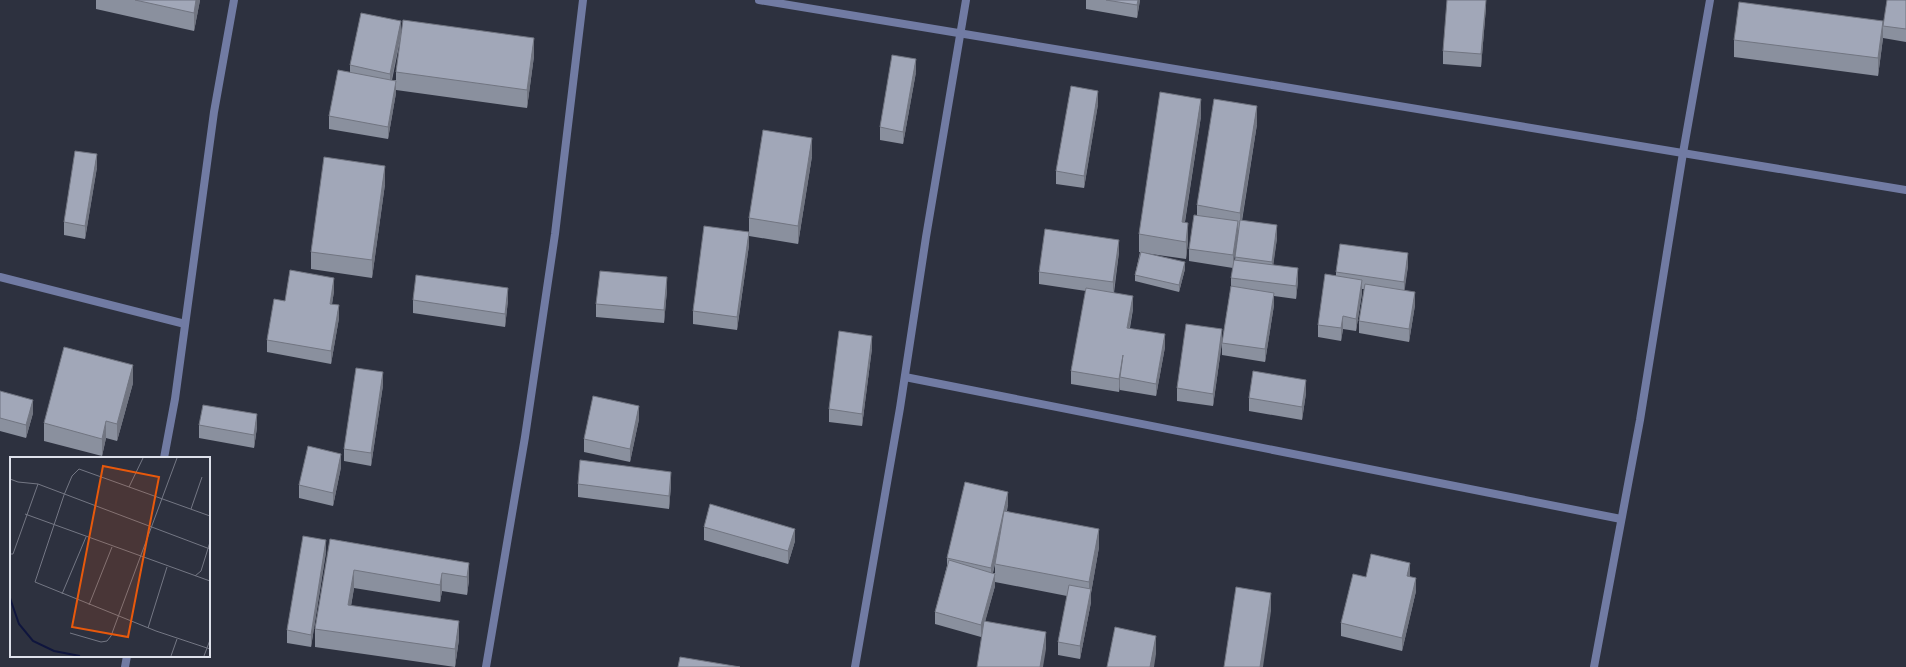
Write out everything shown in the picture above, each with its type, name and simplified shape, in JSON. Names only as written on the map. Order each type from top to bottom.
[{"type":"street","points":[[164,457],[175,399],[186,324],[214,112],[234,0]]},
{"type":"street","points":[[486,667],[529,414],[555,234],[583,0]]},
{"type":"street","points":[[759,0],[1906,190]]},
{"type":"street","points":[[855,667],[926,237],[962,34],[966,0]]},
{"type":"street","points":[[1594,667],[1640,420],[1683,153],[1710,0]]},
{"type":"street","points":[[0,277],[186,324]]},
{"type":"street","points":[[904,377],[1621,519]]},
{"type":"street","points":[[125,667],[127,657]]},
{"type":"building","points":[[135,0],[196,0],[194,13]]},
{"type":"building","points":[[1106,0],[1138,0],[1137,5]]},
{"type":"building","points":[[1447,0],[1486,0],[1481,54],[1443,51]]},
{"type":"building","points":[[1887,0],[1906,0],[1906,29],[1883,26]]},
{"type":"building","points":[[1739,2],[1883,21],[1878,58],[1734,40]]},
{"type":"building","points":[[361,13],[401,21],[390,74],[350,65]]},
{"type":"building","points":[[403,20],[534,38],[527,90],[396,72]]},
{"type":"building","points":[[892,55],[916,59],[903,132],[880,127]]},
{"type":"building","points":[[338,70],[396,81],[388,127],[329,116]]},
{"type":"building","points":[[1071,86],[1098,91],[1084,176],[1056,171]]},
{"type":"building","points":[[1160,92],[1201,99],[1182,222],[1188,223],[1186,242],[1139,234]]},
{"type":"building","points":[[1214,99],[1257,106],[1240,213],[1197,205]]},
{"type":"building","points":[[763,130],[812,138],[798,226],[749,218]]},
{"type":"building","points":[[75,151],[97,154],[85,226],[64,222]]},
{"type":"building","points":[[324,157],[385,166],[372,260],[311,252]]},
{"type":"building","points":[[1194,215],[1238,221],[1233,255],[1189,249]]},
{"type":"building","points":[[1240,220],[1277,225],[1272,262],[1235,257]]},
{"type":"building","points":[[704,226],[749,232],[737,317],[693,311]]},
{"type":"building","points":[[1045,229],[1119,240],[1113,282],[1039,272]]},
{"type":"building","points":[[1340,244],[1408,253],[1404,282],[1336,272]]},
{"type":"building","points":[[1141,252],[1185,262],[1179,285],[1135,275]]},
{"type":"building","points":[[1234,260],[1298,268],[1296,286],[1231,278]]},
{"type":"building","points":[[290,270],[334,278],[330,304],[339,305],[331,351],[267,340],[274,299],[285,301]]},
{"type":"building","points":[[600,271],[667,277],[664,310],[596,304]]},
{"type":"building","points":[[1325,274],[1362,280],[1356,319],[1343,316],[1341,328],[1318,325]]},
{"type":"building","points":[[416,275],[508,288],[505,314],[413,300]]},
{"type":"building","points":[[1365,284],[1415,292],[1409,329],[1359,321]]},
{"type":"building","points":[[1231,286],[1274,293],[1265,349],[1222,343]]},
{"type":"building","points":[[1086,288],[1133,296],[1127,328],[1165,334],[1156,384],[1120,377],[1123,355],[1119,379],[1071,371]]},
{"type":"building","points":[[1186,324],[1222,329],[1213,394],[1177,388]]},
{"type":"building","points":[[839,331],[872,336],[862,414],[829,409]]},
{"type":"building","points":[[64,347],[133,365],[117,424],[106,421],[102,439],[44,423]]},
{"type":"building","points":[[356,368],[383,372],[371,453],[344,449]]},
{"type":"building","points":[[1253,371],[1306,380],[1302,407],[1249,398]]},
{"type":"building","points":[[0,391],[33,400],[26,425],[0,418]]},
{"type":"building","points":[[593,396],[639,406],[630,449],[584,439]]},
{"type":"building","points":[[203,405],[257,414],[254,435],[199,425]]},
{"type":"building","points":[[308,446],[341,454],[333,493],[299,485]]},
{"type":"building","points":[[580,460],[671,472],[669,496],[578,484]]},
{"type":"building","points":[[965,482],[1008,492],[991,568],[947,558]]},
{"type":"building","points":[[710,504],[795,529],[788,551],[704,527]]},
{"type":"building","points":[[1004,511],[1099,529],[1089,582],[995,564]]},
{"type":"building","points":[[303,536],[326,540],[311,635],[287,630]]},
{"type":"building","points":[[330,539],[469,563],[467,577],[442,573],[440,585],[354,570],[348,605],[459,621],[455,649],[315,629]]},
{"type":"building","points":[[1371,554],[1410,563],[1407,576],[1416,578],[1402,638],[1341,623],[1353,574],[1366,577]]},
{"type":"building","points":[[949,560],[995,574],[981,625],[935,612]]},
{"type":"building","points":[[1069,585],[1091,589],[1080,646],[1058,642]]},
{"type":"building","points":[[1236,587],[1271,593],[1260,667],[1224,667]]},
{"type":"building","points":[[984,621],[1046,632],[1040,667],[977,667]]},
{"type":"building","points":[[1115,627],[1156,636],[1150,667],[1107,667]]},
{"type":"building","points":[[680,657],[740,667],[678,667]]}]
